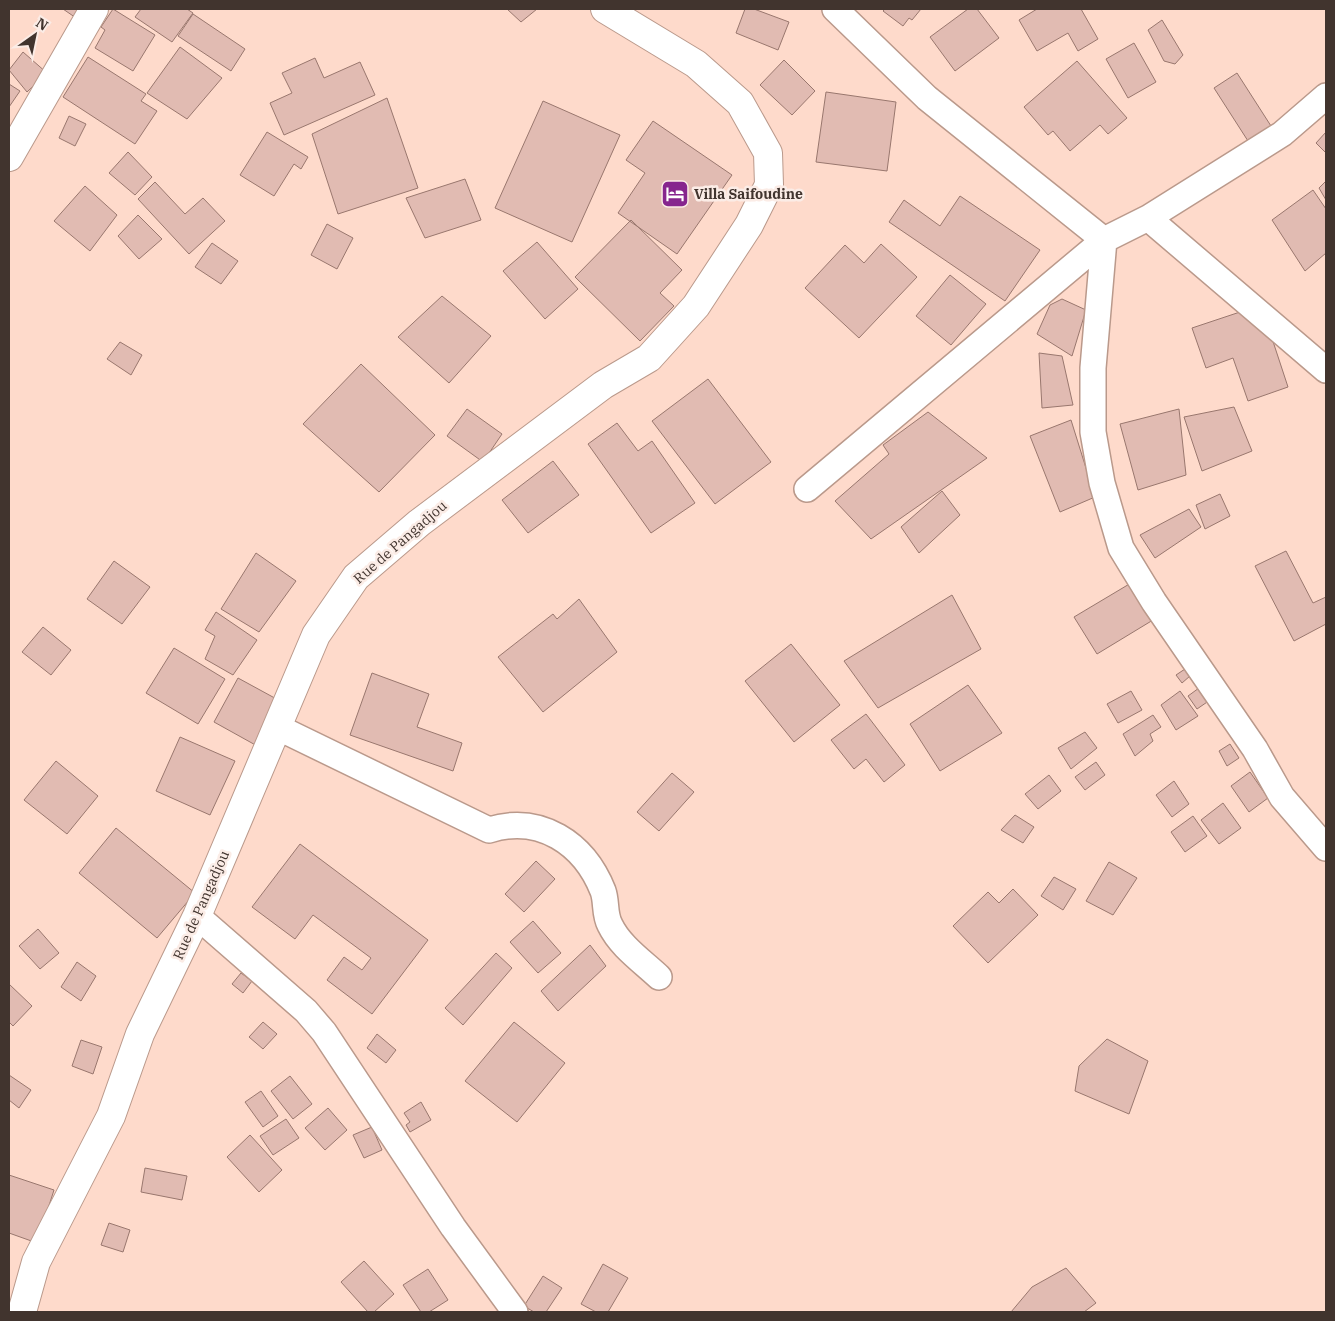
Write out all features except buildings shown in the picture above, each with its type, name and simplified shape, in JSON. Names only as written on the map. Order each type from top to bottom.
[{"type":"main road","points":[[9,157],[94,9]]},
{"type":"main road","name":"Rue de Pangadjou","points":[[22,1312],[36,1262],[111,1116],[140,1034],[197,916],[316,635],[356,577],[419,523],[603,385],[650,358],[696,306],[749,225],[769,184],[768,153],[740,103],[696,64],[605,9]]},
{"type":"street","points":[[835,9],[927,98],[1104,240]]},
{"type":"street","points":[[807,489],[1104,240],[1148,218],[1282,134],[1326,96]]},
{"type":"street","points":[[1148,218],[1326,370]]},
{"type":"street","points":[[1104,240],[1093,368],[1092,432],[1102,483],[1121,548],[1154,602],[1255,749],[1282,797],[1326,848]]},
{"type":"street","points":[[277,727],[489,830],[501,826],[526,824],[552,832],[577,850],[594,873],[604,893],[605,911],[610,925],[622,944],[659,977]]},
{"type":"street","points":[[197,916],[306,1011],[324,1032],[453,1227],[516,1312]]},
{"type":"place","name":"Villa Saifoudine","points":[[675,194]]}]
